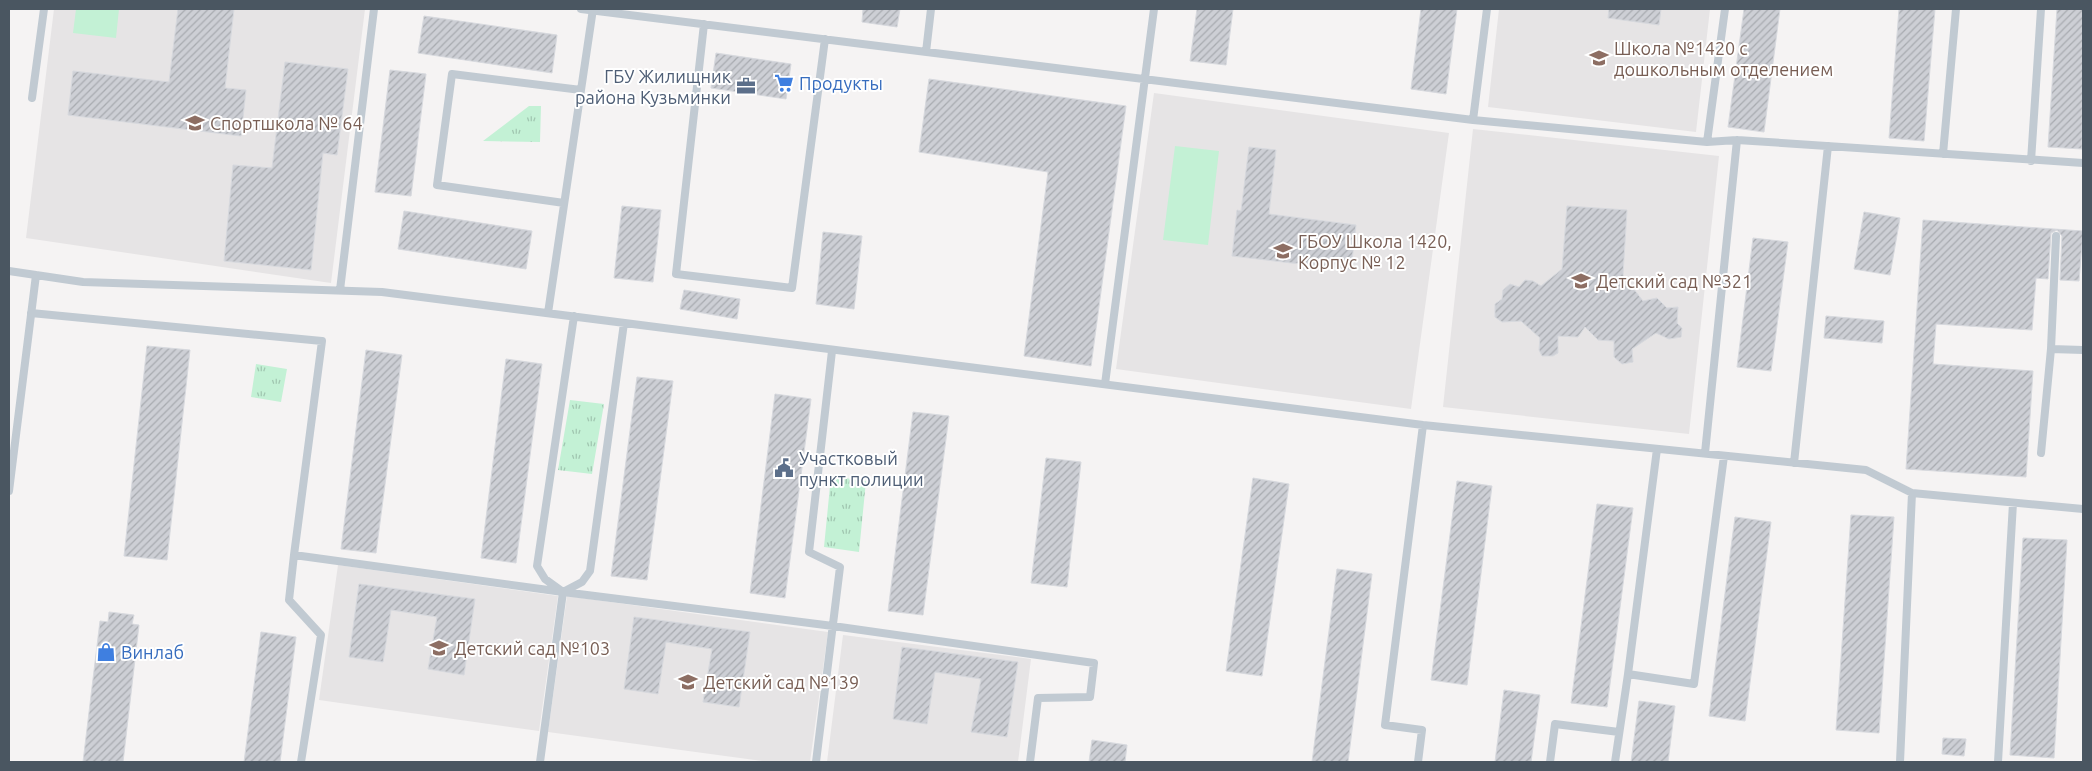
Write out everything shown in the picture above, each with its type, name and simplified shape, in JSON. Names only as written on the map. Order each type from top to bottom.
[{"type":"lane","points":[[32,98],[44,9]]},
{"type":"lane","points":[[340,290],[374,9]]},
{"type":"lane","points":[[581,9],[1473,120],[1707,142],[1736,140],[2083,164]]},
{"type":"lane","points":[[926,52],[931,9]]},
{"type":"lane","points":[[1105,384],[1154,9]]},
{"type":"lane","points":[[1473,120],[1488,9]]},
{"type":"lane","points":[[1707,142],[1724,9]]},
{"type":"lane","points":[[1943,154],[1956,9]]},
{"type":"lane","points":[[2031,161],[2041,9]]},
{"type":"lane","points":[[548,313],[593,10]]},
{"type":"lane","points":[[704,24],[676,274],[792,288],[825,39]]},
{"type":"lane","points":[[564,203],[437,185],[452,74],[581,90]]},
{"type":"lane","points":[[1704,454],[1736,140]]},
{"type":"lane","points":[[1794,463],[1828,146]]},
{"type":"lane","points":[[2041,453],[2050,349],[2056,236]]},
{"type":"lane","points":[[9,271],[83,282],[382,292],[1423,425],[1866,470],[1912,493],[2083,509]]},
{"type":"lane","points":[[9,491],[36,275]]},
{"type":"lane","points":[[31,313],[322,341],[288,600],[321,635],[301,762]]},
{"type":"lane","points":[[564,592],[545,579],[536,566],[574,316]]},
{"type":"lane","points":[[564,592],[582,582],[590,571],[624,323]]},
{"type":"lane","points":[[2050,349],[2083,350]]},
{"type":"lane","points":[[816,762],[840,567],[809,552],[832,350]]},
{"type":"lane","points":[[1418,762],[1422,730],[1385,725],[1423,425]]},
{"type":"lane","points":[[1614,762],[1628,674],[1657,449]]},
{"type":"lane","points":[[1628,674],[1694,684],[1724,456]]},
{"type":"lane","points":[[1900,762],[1912,493]]},
{"type":"lane","points":[[1998,762],[2013,503]]},
{"type":"lane","points":[[294,556],[833,626],[1094,663],[1090,697],[1038,698],[1030,762]]},
{"type":"lane","points":[[540,762],[564,592]]},
{"type":"lane","points":[[1550,762],[1555,724],[1619,732]]},
{"type":"shaded area","name":"Спортшкола № 64","points":[[54,9],[365,9],[331,283],[26,238]]},
{"type":"shaded area","name":"Школа №1420 с дошкольным отделением","points":[[1499,9],[1710,9],[1696,132],[1488,107]]},
{"type":"shaded area","name":"ГБОУ Школа 1420, Корпус № 12","points":[[1154,93],[1449,133],[1411,409],[1116,369]]},
{"type":"shaded area","name":"Детский сад №321","points":[[1473,129],[1719,156],[1689,434],[1443,407]]},
{"type":"shaded area","name":"Детский сад №103","points":[[338,565],[558,596],[539,731],[319,700]]},
{"type":"shaded area","name":"Детский сад №139","points":[[567,596],[828,632],[810,762],[769,762],[548,732]]},
{"type":"shaded area","points":[[843,635],[1031,659],[1018,762],[827,762]]},
{"type":"green space","points":[[76,9],[119,9],[116,38],[73,33]]},
{"type":"green space","points":[[529,106],[541,106],[540,142],[483,141]]},
{"type":"green space","points":[[1175,146],[1219,151],[1208,245],[1163,240]]},
{"type":"green space","points":[[256,364],[287,369],[281,402],[251,397]]},
{"type":"green space","points":[[570,400],[604,404],[592,474],[558,470]]},
{"type":"green space","points":[[831,476],[866,481],[859,552],[824,547]]},
{"type":"building","points":[[178,9],[234,9],[225,88],[246,90],[241,136],[68,115],[73,71],[169,82]]},
{"type":"building","points":[[863,9],[900,9],[897,27],[862,22]]},
{"type":"building","points":[[1197,9],[1233,9],[1226,65],[1190,61]]},
{"type":"building","points":[[1421,9],[1457,9],[1446,94],[1411,89]]},
{"type":"building","points":[[1609,9],[1661,9],[1659,25],[1608,18]]},
{"type":"building","points":[[1744,9],[1780,9],[1764,132],[1728,127]]},
{"type":"building","points":[[1899,9],[1935,9],[1924,141],[1889,138]]},
{"type":"building","points":[[2057,9],[2083,9],[2082,149],[2048,147]]},
{"type":"building","points":[[424,16],[557,35],[552,73],[418,53]]},
{"type":"building","points":[[716,53],[791,64],[786,99],[711,88]]},
{"type":"building","points":[[285,62],[348,69],[337,155],[323,153],[311,270],[224,261],[233,165],[272,168]]},
{"type":"building","points":[[390,70],[426,74],[411,196],[375,192]]},
{"type":"building","points":[[929,79],[1126,106],[1091,366],[1024,356],[1048,172],[919,152]]},
{"type":"building","points":[[1249,147],[1276,150],[1269,214],[1356,225],[1351,270],[1232,256],[1237,210],[1241,211]]},
{"type":"building","points":[[622,206],[661,210],[653,282],[614,278]]},
{"type":"building","points":[[1567,206],[1627,210],[1623,275],[1643,301],[1657,298],[1667,308],[1678,307],[1677,323],[1682,328],[1681,337],[1669,339],[1656,333],[1632,349],[1633,362],[1622,364],[1614,357],[1614,341],[1598,340],[1585,327],[1578,337],[1558,336],[1558,353],[1553,356],[1542,356],[1539,350],[1540,338],[1521,321],[1502,322],[1495,317],[1495,304],[1502,299],[1503,290],[1510,284],[1519,287],[1525,280],[1533,281],[1541,286],[1562,269]]},
{"type":"building","points":[[404,211],[532,231],[526,269],[398,249]]},
{"type":"building","points":[[1864,212],[1900,218],[1890,275],[1854,269]]},
{"type":"building","points":[[1923,220],[2083,231],[2079,281],[2060,280],[2062,236],[2057,230],[2051,233],[2048,279],[2036,278],[2032,330],[1936,324],[1933,364],[2033,371],[2026,477],[1906,469]]},
{"type":"building","points":[[823,232],[862,236],[854,309],[816,304]]},
{"type":"building","points":[[1753,238],[1788,242],[1771,371],[1737,367]]},
{"type":"building","points":[[684,290],[740,299],[737,319],[680,309]]},
{"type":"building","points":[[1826,316],[1884,321],[1882,343],[1824,338]]},
{"type":"building","points":[[147,346],[190,350],[167,560],[124,556]]},
{"type":"building","points":[[366,350],[402,355],[376,553],[341,549]]},
{"type":"building","points":[[506,359],[542,364],[516,563],[481,558]]},
{"type":"building","points":[[637,377],[673,381],[647,580],[611,576]]},
{"type":"building","points":[[775,394],[811,399],[785,598],[750,593]]},
{"type":"building","points":[[913,412],[949,416],[923,615],[888,611]]},
{"type":"building","points":[[1046,458],[1081,462],[1067,587],[1031,583]]},
{"type":"building","points":[[1253,478],[1289,484],[1262,676],[1226,671]]},
{"type":"building","points":[[1457,481],[1492,486],[1467,685],[1431,680]]},
{"type":"building","points":[[1597,504],[1633,508],[1607,707],[1571,703]]},
{"type":"building","points":[[1851,515],[1894,517],[1879,733],[1836,730]]},
{"type":"building","points":[[1735,517],[1771,522],[1745,721],[1709,716]]},
{"type":"building","points":[[2023,538],[2067,540],[2054,758],[2010,755]]},
{"type":"building","points":[[1337,569],[1372,574],[1348,762],[1312,762]]},
{"type":"building","points":[[359,584],[475,599],[464,675],[428,669],[437,617],[391,610],[383,662],[349,657]]},
{"type":"building","points":[[109,612],[134,615],[132,624],[139,625],[123,762],[83,762],[100,621],[108,622]]},
{"type":"building","points":[[634,617],[750,632],[739,707],[703,702],[712,649],[666,642],[658,694],[624,689]]},
{"type":"building","points":[[261,632],[296,637],[280,762],[244,762]]},
{"type":"building","points":[[902,647],[1018,662],[1007,737],[971,732],[981,679],[935,672],[927,724],[893,719]]},
{"type":"building","points":[[1504,690],[1540,695],[1531,762],[1495,762]]},
{"type":"building","points":[[1639,701],[1675,706],[1668,762],[1631,762]]},
{"type":"building","points":[[1943,738],[1966,739],[1964,756],[1942,754]]},
{"type":"building","points":[[1092,740],[1127,745],[1125,762],[1089,762]]},
{"type":"place","name":"Школа №1420 с дошкольным отделением","points":[[1599,58]]},
{"type":"place","name":"Продукты","points":[[784,83]]},
{"type":"place","name":"ГБУ Жилищник района Кузьминки","points":[[746,86]]},
{"type":"place","name":"Спортшкола № 64","points":[[195,123]]},
{"type":"place","name":"ГБОУ Школа 1420, Корпус № 12","points":[[1283,251]]},
{"type":"place","name":"Детский сад №321","points":[[1581,281]]},
{"type":"place","name":"Участковый пункт полиции","points":[[784,468]]},
{"type":"place","name":"Детский сад №103","points":[[439,648]]},
{"type":"place","name":"Винлаб","points":[[106,652]]},
{"type":"place","name":"Детский сад №139","points":[[688,682]]}]
